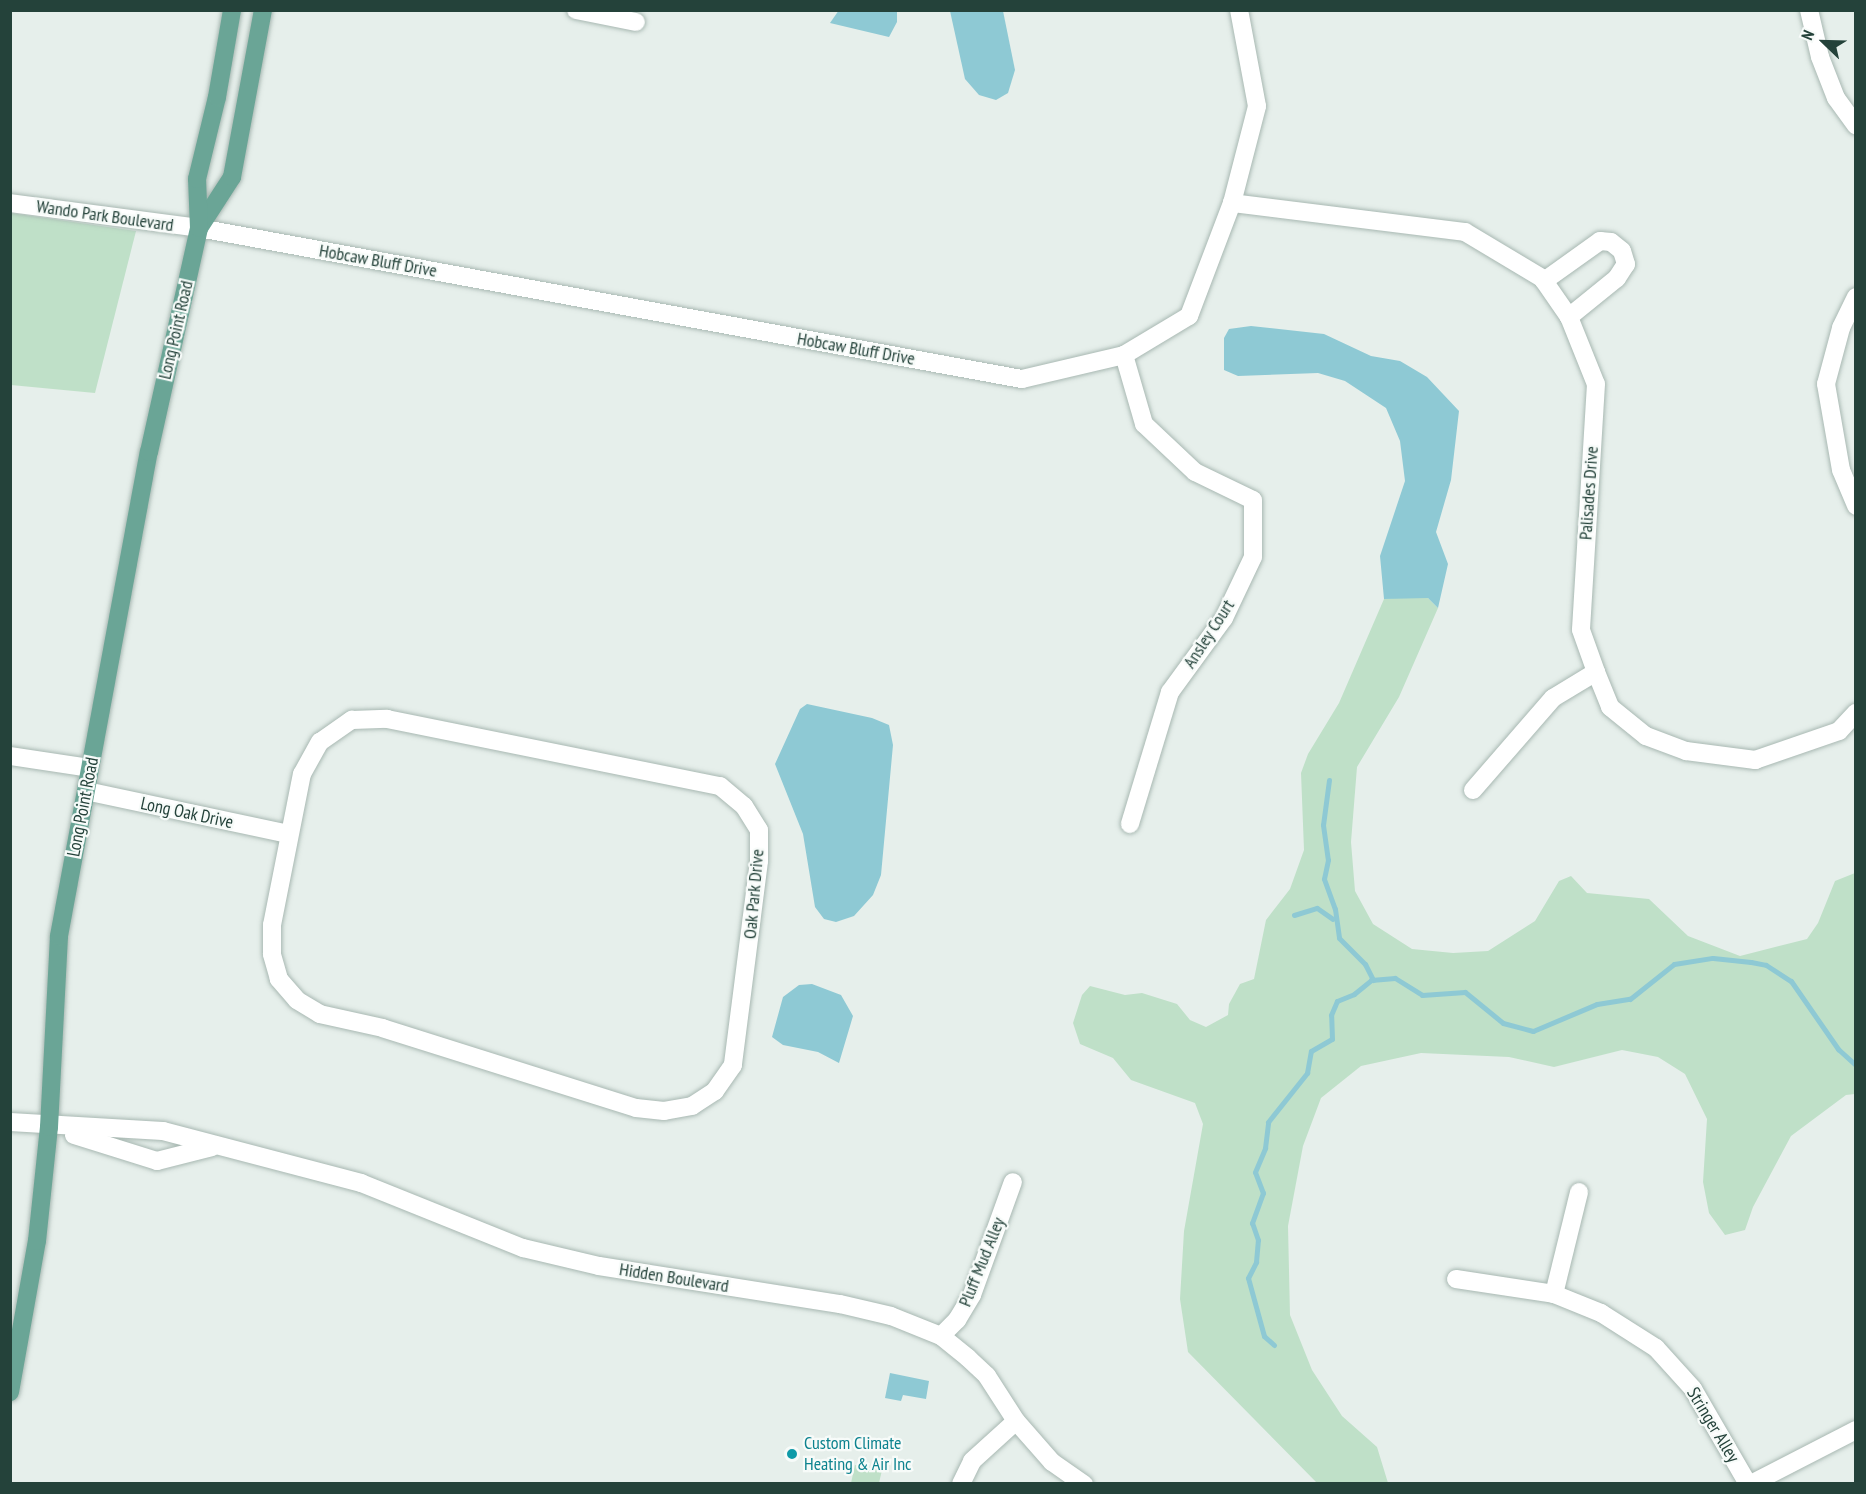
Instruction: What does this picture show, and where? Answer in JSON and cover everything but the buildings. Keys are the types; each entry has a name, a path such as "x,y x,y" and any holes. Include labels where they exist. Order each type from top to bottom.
{"main road":[{"name":"Long Point Road","path":"10,1392 31,1293 49,1127 59,936 149,452 199,228 197,179 217,97 232,10"},
{"name":"Long Point Road","path":"199,228 232,177 263,10"}],"street":[{"path":"576,10 636,22"},
{"name":"Hobcaw Bluff Drive","path":"199,228 1022,379 1124,356 1189,316 1232,203 1257,106 1239,10"},
{"path":"1809,10 1820,57 1836,98 1856,126"},
{"name":"Wando Park Boulevard","path":"10,203 199,228"},
{"name":"Palisades Drive","path":"1232,203 1465,232 1545,281 1569,317 1596,384 1581,630 1610,707 1646,736 1686,751 1755,760 1839,731 1856,713"},
{"path":"1545,281 1600,241 1611,242 1622,251 1626,264 1617,278 1569,317"},
{"path":"1856,297 1841,328 1826,384 1841,470 1856,506"},
{"name":"Ansley Court","path":"1124,356 1144,424 1195,472 1253,500 1253,557 1224,618 1170,692 1130,824"},
{"path":"1473,790 1553,698 1596,672"},
{"name":"Oak Park Drive","path":"352,720 402,722 720,786 744,806 759,830 759,861 733,1065 729,1075 716,1091 692,1106 664,1111 636,1108 383,1028 320,1014 297,1000 279,979 272,954 272,925 288,834 302,774 314,752 320,742 352,720"},
{"path":"10,756 90,768"},
{"name":"Long Oak Drive","path":"86,791 288,834"},
{"path":"10,1122 49,1127"},
{"name":"Hidden Boulevard","path":"49,1127 157,1161 212,1147"},
{"name":"Hidden Boulevard","path":"49,1127 163,1131 212,1147 361,1183 523,1248 599,1266 840,1304 891,1316 941,1336 987,1376 1016,1421 1052,1462 1084,1484"},
{"name":"Pluff Mud Alley","path":"941,1336 957,1320 972,1295 1013,1182"},
{"path":"1554,1294 1579,1192"},
{"name":"Stringer Alley","path":"1456,1279 1554,1294 1601,1313 1656,1348 1693,1389 1749,1484"},
{"path":"960,1484 972,1461 1016,1421"},
{"path":"1749,1484 1856,1430"}],"green space":[{"path":"11,213 136,231 95,393 11,385"},
{"path":"1428,598 1438,608 1399,697 1357,767 1351,842 1355,891 1373,924 1412,949 1453,953 1488,951 1535,921 1559,881 1571,876 1587,893 1649,899 1688,936 1740,956 1807,939 1818,923 1835,881 1855,873 1855,1094 1846,1095 1791,1136 1753,1207 1745,1230 1725,1235 1709,1213 1703,1182 1707,1119 1685,1074 1658,1057 1622,1050 1554,1067 1509,1057 1421,1053 1361,1066 1321,1098 1303,1146 1288,1226 1290,1315 1312,1370 1342,1416 1377,1447 1388,1483 1317,1483 1188,1352 1180,1299 1184,1231 1203,1124 1195,1103 1131,1080 1113,1058 1080,1044 1073,1023 1082,995 1090,986 1125,995 1142,993 1177,1004 1190,1020 1206,1027 1228,1015 1229,1004 1240,984 1254,979 1266,920 1290,889 1304,850 1301,773 1308,754 1339,703 1384,599"},
{"path":"855,1465 882,1470 879,1483 851,1483"}],"water":[{"path":"839,10 897,11 897,22 889,37 830,23"},
{"path":"950,11 1003,11 1015,70 1008,93 996,100 979,95 965,79"},
{"path":"1251,326 1324,334 1371,356 1400,361 1427,377 1459,411 1451,480 1436,532 1448,564 1438,608 1428,598 1384,599 1380,556 1405,481 1400,441 1386,408 1345,381 1318,373 1238,376 1224,370 1224,338 1229,329"},
{"path":"807,704 872,718 889,725 893,745 881,875 873,895 854,916 836,922 824,919 815,907 803,834 775,764 800,709"},
{"path":"812,984 841,995 853,1016 839,1063 818,1052 783,1045 772,1037 783,997 799,985"},
{"path":"890,1373 929,1381 926,1399 903,1395 901,1401 885,1398"}],"waterway":[{"path":"1329,780 1323,825 1328,860 1324,879 1335,909 1339,938 1365,964 1373,980"},
{"path":"1294,915 1317,908 1333,919"},
{"path":"1274,1345 1264,1336 1248,1278 1256,1262 1258,1240 1252,1223 1263,1193 1255,1172 1265,1148 1268,1122 1307,1073 1311,1051 1332,1039 1331,1015 1337,1001 1354,994 1371,980 1395,978 1422,995 1465,992 1503,1023 1533,1031 1597,1004 1630,999 1674,964 1713,958 1751,962 1766,965 1791,981 1838,1049 1856,1065"}],"place":[{"name":"Custom Climate Heating & Air Inc","path":"792,1454"}]}
